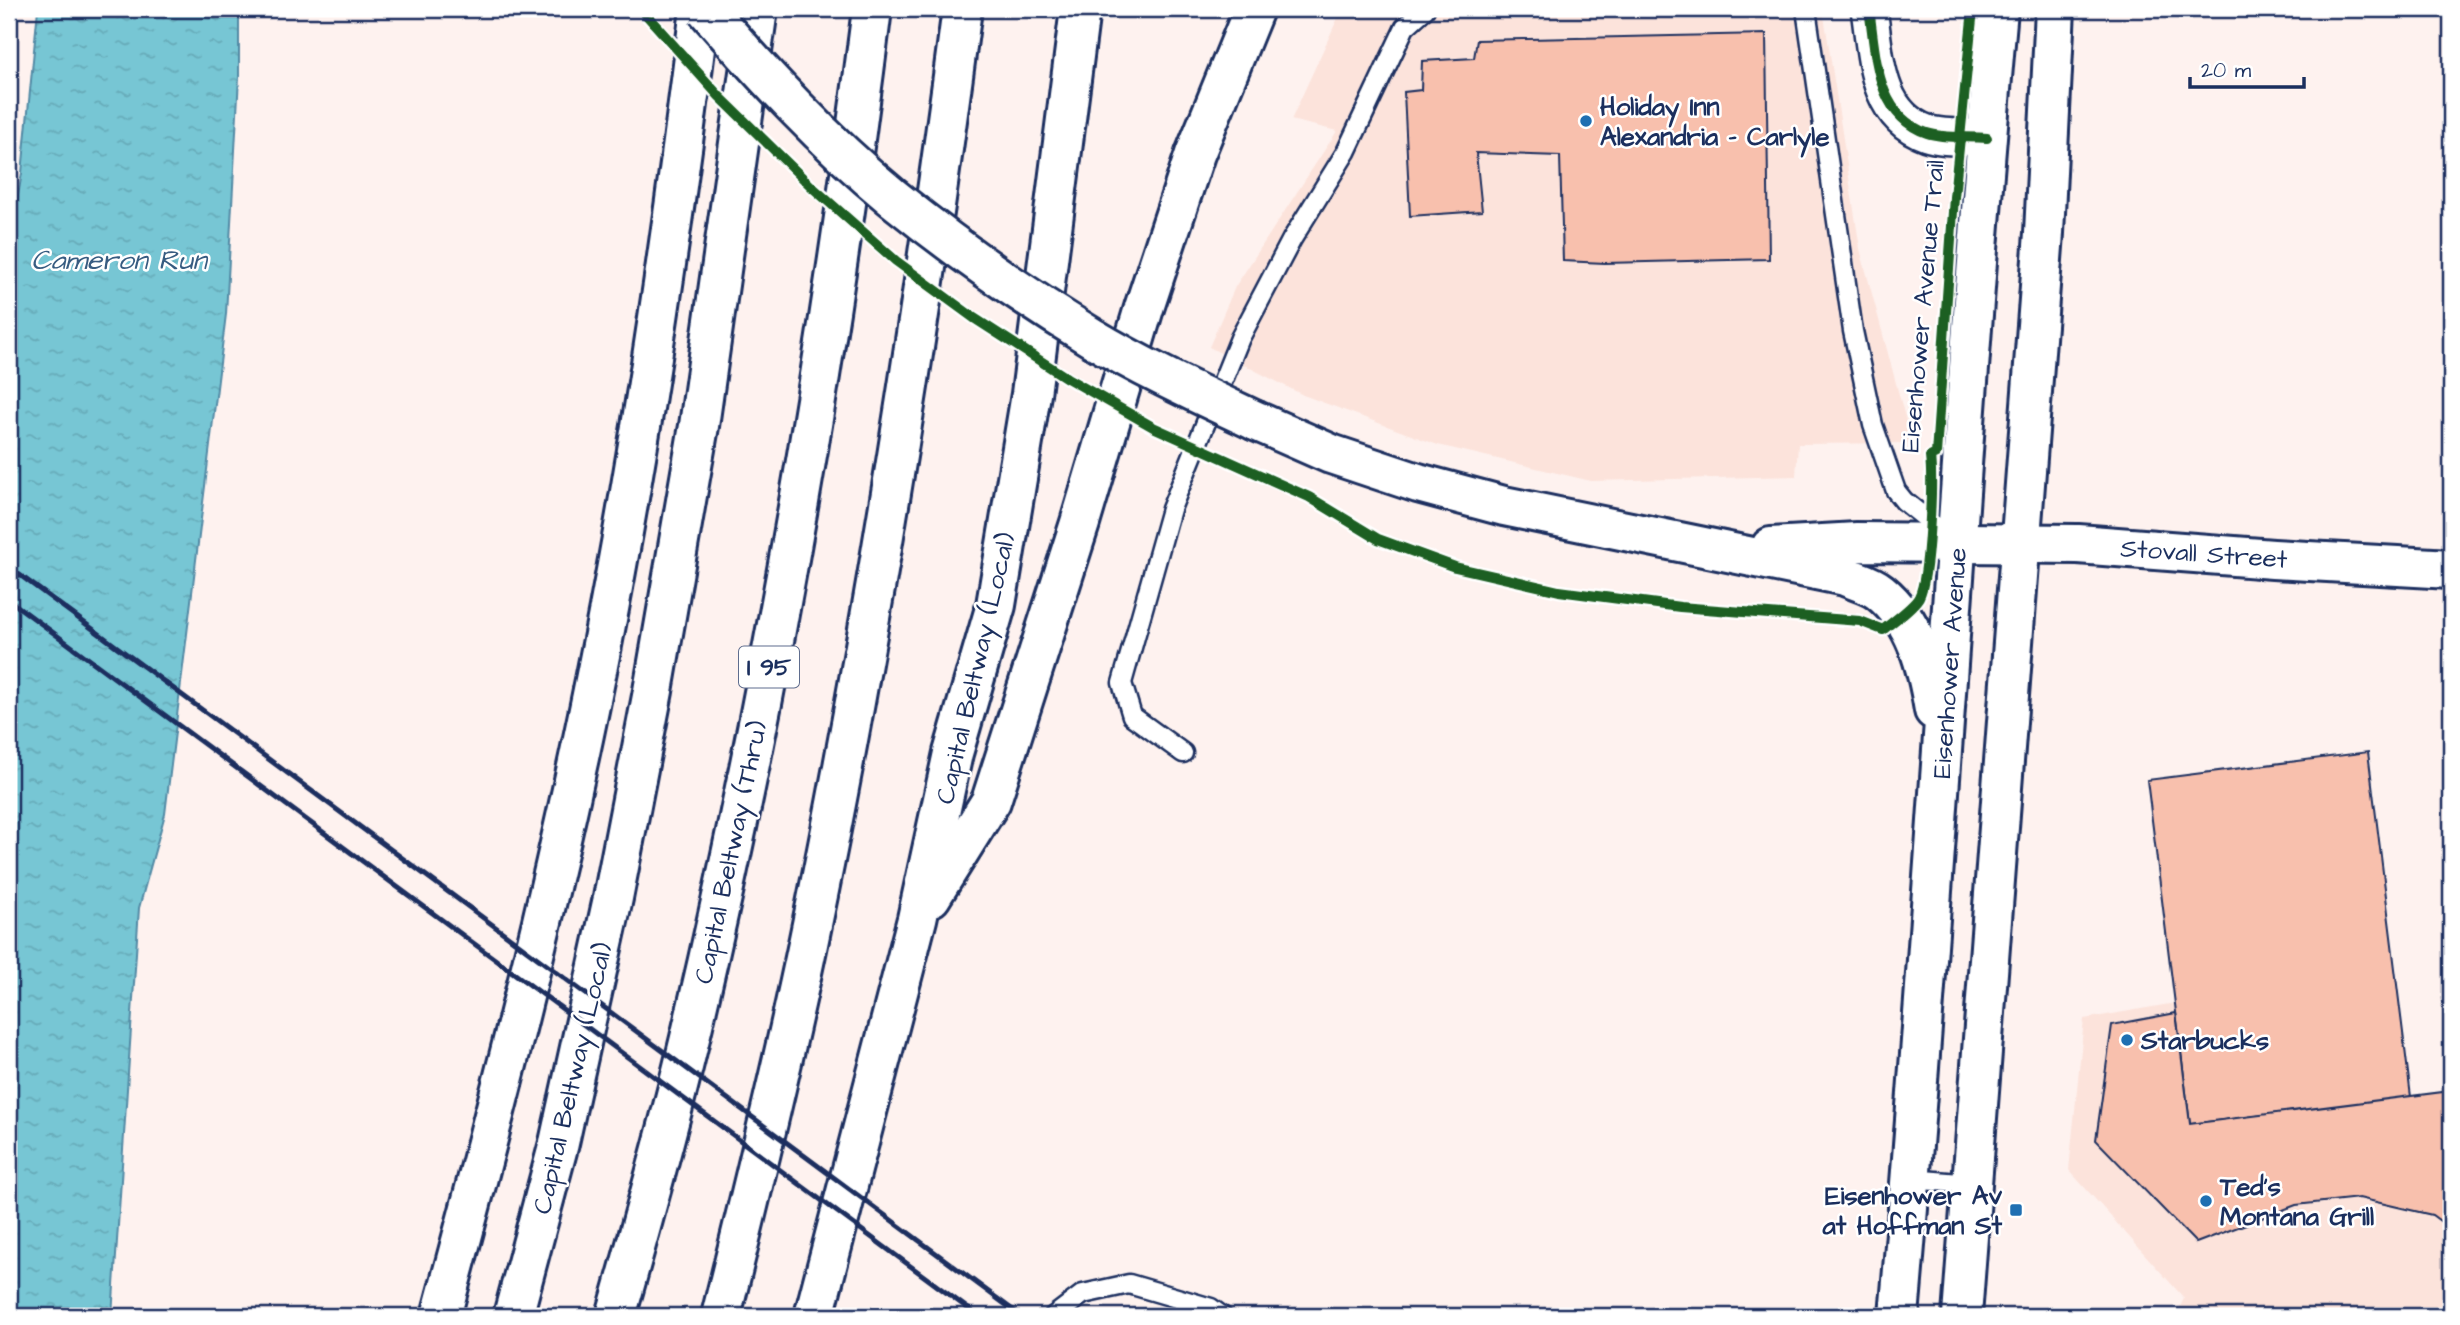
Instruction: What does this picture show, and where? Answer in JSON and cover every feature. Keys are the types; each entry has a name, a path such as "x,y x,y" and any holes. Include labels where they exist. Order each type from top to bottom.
{"main road":[{"path":"684,133 689,9"},
{"path":"441,1316 508,1065 600,657 638,438 700,9"},
{"path":"706,9 812,124 890,195 957,248 1093,338 1174,382 1331,454 1418,483 1504,506 1845,576 1878,590 1902,614 1916,641 1929,678 1940,796"},
{"name":"Capital Beltway (Local)","path":"513,1316 559,1143 613,898 653,691 699,426 758,9"},
{"name":"Capital Beltway (Thru)","path":"616,1316 690,1040 756,738 829,326 872,9"},
{"path":"721,1316 809,938 850,722 894,481 962,9"},
{"name":"Capital Beltway (Local)","path":"814,1316 917,919 953,753 996,605 1031,394 1080,9"},
{"path":"917,919 991,801 1195,154 1254,9"},
{"name":"Eisenhower Avenue","path":"1899,1316 1998,9"},
{"path":"1962,1316 2044,233 2055,9"},
{"name":"Stovall Street","path":"1713,548 1857,542 2078,544 2273,559 2450,568"}],"street":[{"path":"1868,9 1882,89 1896,112 1906,122 1929,133 1987,138"}],"lane":[{"path":"1184,753 1132,716 1122,683 1171,509 1240,338 1292,239 1346,152 1405,27 1424,9"},
{"path":"1806,9 1853,331 1873,425 1896,491 1904,501 1958,544"},
{"path":"1911,1180 1972,1184"},
{"path":"1054,1316 1083,1294 1129,1284 1211,1308 1222,1316"}],"shaded area":[{"path":"1342,9 1823,9 1860,249 1912,443 1798,444 1796,476 1591,481 1438,445 1303,395 1209,347 1235,287 1337,131 1291,120"},
{"path":"2175,1003 2411,1097 2451,1091 2451,1316 2176,1316 2184,1298 2069,1170 2084,1019"}],"water":[{"name":"Cameron Run","path":"38,9 239,9 239,77 226,314 165,814 139,908 112,1316 9,1316 9,246 22,173"}],"building":[{"name":"Holiday Inn Alexandria - Carlyle","path":"1766,34 1769,259 1605,263 1563,261 1560,156 1476,153 1482,211 1410,216 1404,92 1421,90 1422,61 1474,58 1477,40"},
{"path":"2368,752 2411,1097 2190,1124 2147,780"},
{"path":"2176,1013 2190,1124 2451,1091 2451,1229 2432,1215 2359,1198 2296,1205 2196,1243 2096,1140 2112,1025"}],"railway":[{"path":"9,567 1021,1316"},
{"path":"9,600 978,1316"}],"cycle path":[{"name":"Eisenhower Avenue Trail","path":"641,9 719,96 812,187 896,261 974,318 1067,378 1153,427 1309,497 1378,539 1455,567 1559,591 1680,607 1860,621 1883,630 1908,610 1919,597 1928,551 1930,457 1936,454 1954,197 1973,9"},
{"path":"1869,9 1881,81 1897,112 1910,124 1927,133 1949,137 1987,138"}],"place":[{"name":"Holiday Inn Alexandria - Carlyle","path":"1586,121"},
{"name":"Starbucks","path":"2127,1040"},
{"name":"Ted's Montana Grill","path":"2206,1201"},
{"name":"Eisenhower Av at Hoffman St","path":"2016,1210"}]}
